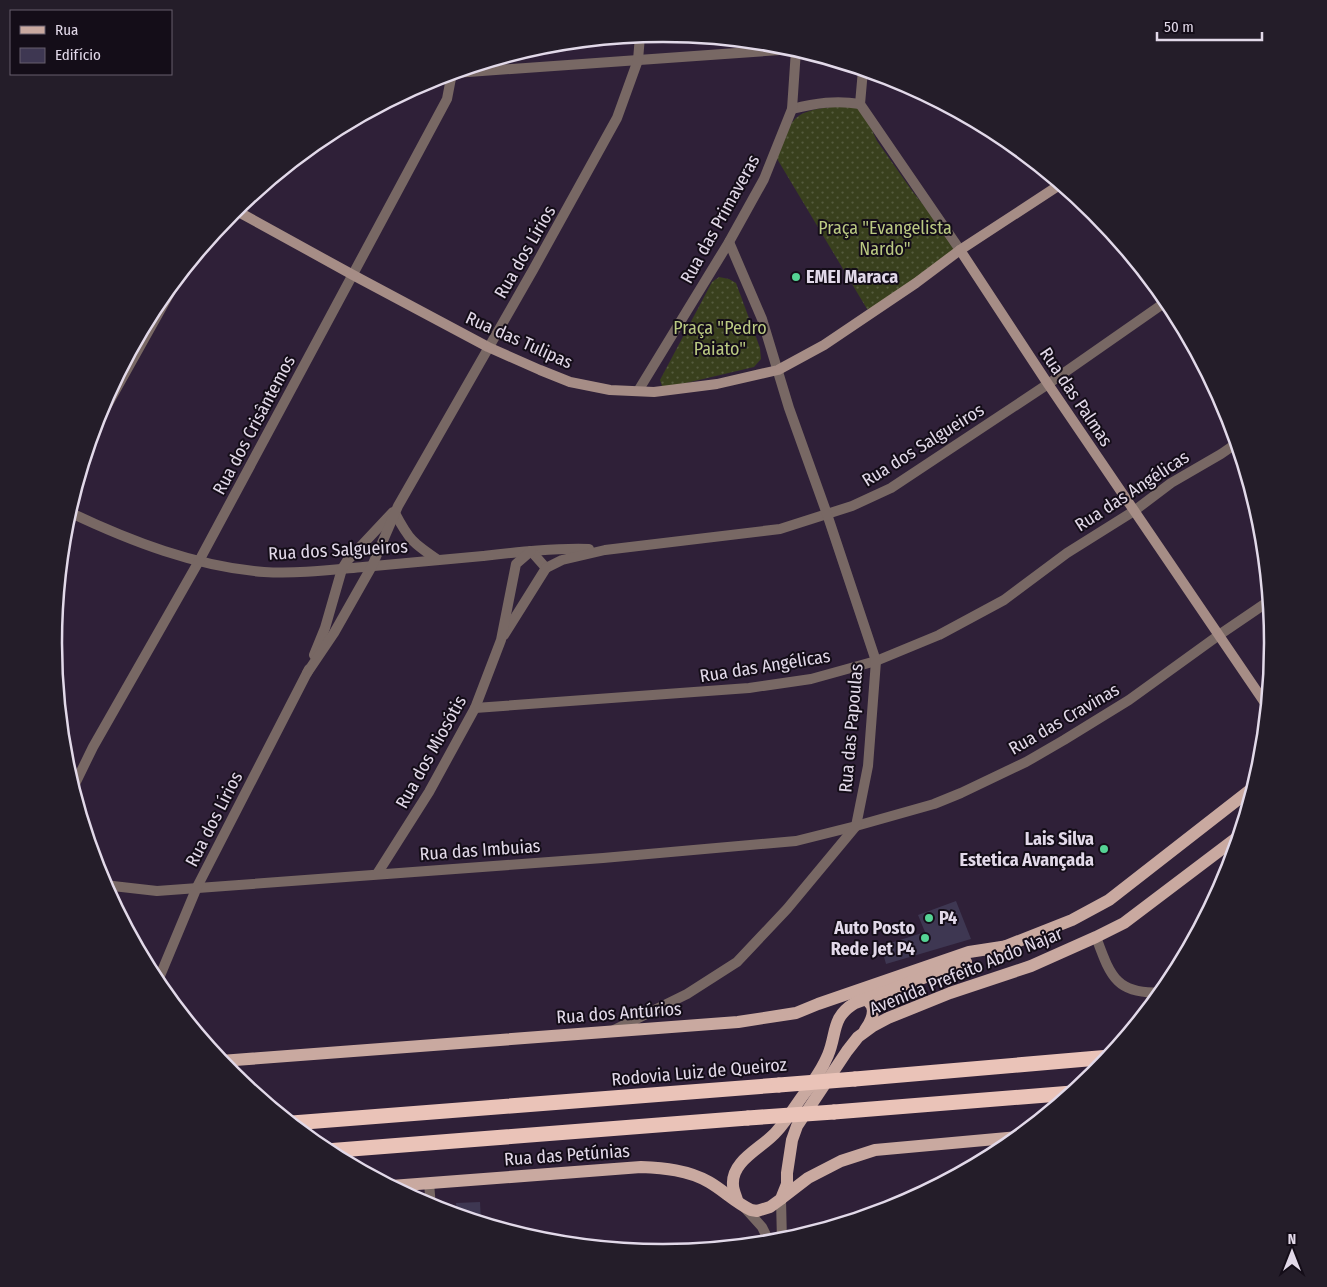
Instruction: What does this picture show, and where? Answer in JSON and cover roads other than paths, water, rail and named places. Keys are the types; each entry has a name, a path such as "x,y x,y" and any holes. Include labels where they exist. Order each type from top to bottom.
{"highway":[{"name":"Rodovia Luiz de Queiroz","path":"301,1122 855,1079 1099,1057"},
{"path":"341,1150 1061,1094"}],"main road":[{"name":"Rua das Tulipas","path":"243,215 488,347 570,382 610,390 654,392 716,384 778,370 824,345 916,283 960,250 1055,188"},
{"name":"Rua das Palmas","path":"960,250 1048,384 1261,698"},
{"name":"Avenida Prefeito Abdo Najar","path":"740,1203 733,1185 734,1176 740,1164 749,1154 766,1143 778,1130 822,1069 832,1044 836,1023 843,1011 855,1003 1072,920 1109,900 1245,794"},
{"name":"Avenida Prefeito Abdo Najar","path":"781,1199 787,1184 792,1140 797,1126 813,1100 858,1037 888,1018 950,993 1031,966 1096,937 1124,922 1231,842"},
{"name":"Rua dos Antúrios","path":"231,1060 738,1022 796,1013 969,952 1008,946"},
{"path":"840,997 851,996 866,999 870,1002 873,1015 871,1022 858,1037"},
{"path":"740,1203 758,1211 770,1207 808,1178 841,1161 875,1150 1003,1138"},
{"name":"Rua das Petúnias","path":"403,1185 640,1167 666,1168 708,1181 740,1203"}],"street":[{"name":"Rua dos Lírios","path":"307,673 334,632 372,566 397,510 576,195 617,118 638,60 639,43"},
{"path":"480,71 763,51"},
{"name":"Rua das Primaveras","path":"638,391 729,242 764,178 792,109 795,57"},
{"path":"792,109 843,101 860,104 863,76"},
{"name":"Rua dos Crisântemos","path":"78,778 93,748 199,561 353,275 447,99 451,81"},
{"name":"Rua das Palmas","path":"860,104 960,250"},
{"name":"Rua das Papoulas","path":"611,1031 688,994 737,962 787,909 856,826 868,766 876,661 789,408 762,318 729,242"},
{"name":"Rua dos Salgueiros","path":"546,568 562,560 605,550 780,529 852,506 891,488 1048,384 1160,306"},
{"name":"Rua das Angélicas","path":"475,708 749,688 811,679 876,661 939,635 1004,600 1066,553 1134,511 1170,483 1231,446"},
{"name":"Rua dos Lírios","path":"161,973 197,887 307,673 325,628 342,569 347,560 397,510"},
{"name":"Rua dos Salgueiros","path":"397,510 406,534 415,545 438,560"},
{"name":"Rua dos Salgueiros","path":"76,515 147,545 199,561 265,572 310,572 531,551 605,550"},
{"path":"531,551 546,568"},
{"name":"Rua dos Miosótis","path":"377,874 424,800 475,708 501,640 516,564 531,551"},
{"name":"Rua dos Miosótis","path":"501,640 546,568"},
{"name":"Rua das Cravinas","path":"856,826 934,804 1026,762 1129,700 1263,605"},
{"name":"Rua das Imbuias","path":"114,886 157,890 603,858 796,841 856,826"},
{"path":"1096,937 1112,977 1128,989 1152,992"},
{"path":"429,1183 430,1197"},
{"path":"781,1199 782,1233"},
{"path":"740,1203 762,1226 766,1235"}],"place":[{"name":"EMEI Maraca","path":"796,277"},
{"name":"Lais Silva Estetica Avançada","path":"1104,849"},
{"name":"P4","path":"929,918"},
{"name":"Auto Posto Rede Jet P4","path":"925,938"}],"park label":[{"name":"Praça \"Evangelista Nardo\"","path":"885,238"},
{"name":"Praça \"Pedro Paiato\"","path":"720,338"}]}
